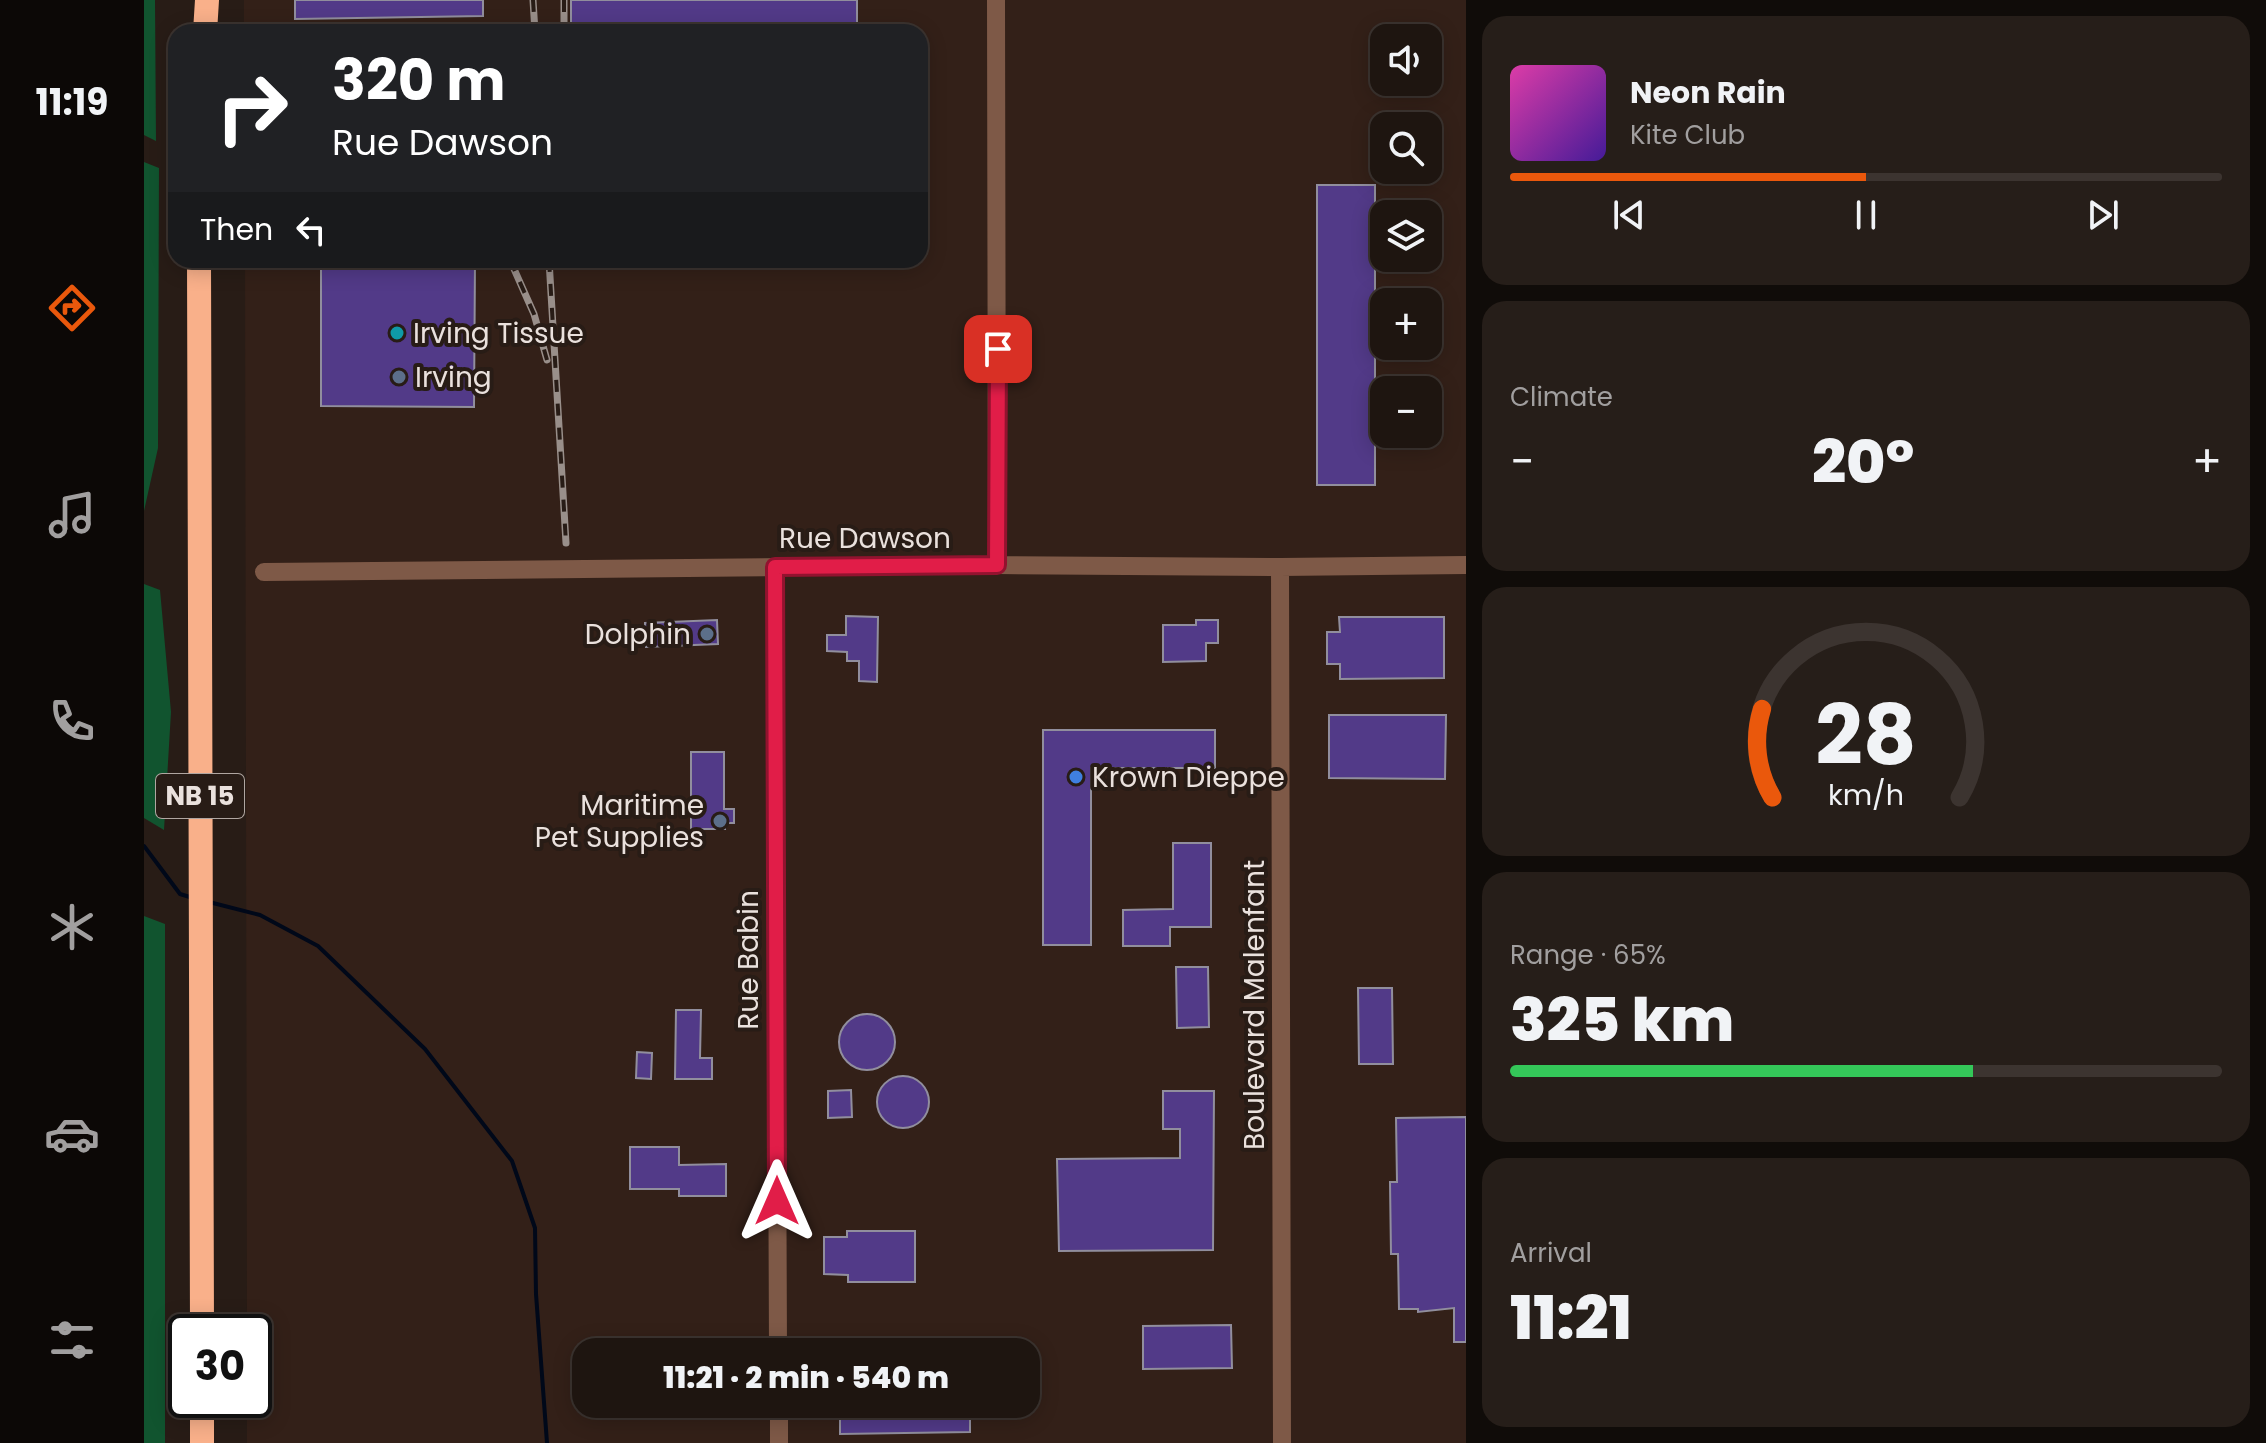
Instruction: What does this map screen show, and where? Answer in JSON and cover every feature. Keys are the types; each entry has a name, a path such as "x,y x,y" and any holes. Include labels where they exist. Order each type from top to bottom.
{"highway":[{"path":"198,0 198,24"},
{"path":"206,24 207,0"},
{"name":"NB 15","path":"199,268 202,1314"},
{"path":"202,1418 202,1443"}],"street":[{"path":"996,0 997,565"},
{"name":"Rue Dawson","path":"264,572 997,565 1466,565"},
{"name":"Rue Babin","path":"775,567 778,1338"},
{"name":"Boulevard Malenfant","path":"1280,567 1282,1443"},
{"path":"779,1418 779,1443"}],"shaded area":[{"path":"244,0 1466,0 1466,1443 247,1443 247,1418 272,1418 272,1314 247,1314 245,268 928,268 928,24 244,24"}],"green space":[{"path":"144,0 155,0 156,141 144,135"},
{"path":"144,162 159,168 158,448 144,511"},
{"path":"144,584 160,590 171,712 164,830 144,818"},
{"path":"144,916 165,924 165,1443 144,1443"}],"building":[{"path":"295,0 483,0 483,16 295,19"},
{"path":"571,0 857,0 857,24 571,24"},
{"path":"1317,185 1375,185 1375,200 1370,200 1370,272 1375,272 1375,288 1370,288 1370,360 1375,360 1375,376 1370,376 1370,448 1375,448 1375,485 1317,485"},
{"name":"Irving Tissue","path":"321,268 475,268 474,407 321,406"},
{"path":"846,616 878,617 877,682 859,681 859,661 847,661 847,652 827,651 827,635 846,635"},
{"path":"1339,617 1444,617 1444,678 1340,679 1340,664 1327,664 1327,632 1340,632"},
{"path":"717,620 718,644 646,647 645,623"},
{"path":"1196,620 1218,620 1218,643 1206,643 1206,661 1163,662 1163,625 1196,625"},
{"path":"1329,715 1446,715 1445,779 1329,778"},
{"path":"1043,730 1215,730 1215,768 1091,768 1091,945 1043,945"},
{"path":"691,752 724,752 724,809 734,809 734,823 725,823 725,829 691,829"},
{"path":"1173,843 1211,843 1211,927 1170,927 1170,946 1123,946 1123,910 1173,909"},
{"path":"1176,967 1208,967 1209,1027 1177,1028"},
{"path":"1358,988 1392,988 1393,1064 1359,1064"},
{"path":"676,1010 701,1010 700,1058 712,1058 712,1079 675,1079"},
{"path":"867,1014 887,1022 895,1042 887,1062 867,1070 847,1062 839,1042 847,1022"},
{"path":"637,1052 652,1053 651,1079 636,1078"},
{"path":"903,1076 921,1084 929,1102 921,1120 903,1128 885,1120 877,1102 885,1084"},
{"path":"851,1090 852,1117 828,1118 828,1091"},
{"path":"1163,1091 1214,1091 1213,1250 1059,1251 1057,1159 1180,1158 1180,1129 1163,1129"},
{"path":"1466,1117 1466,1342 1454,1342 1454,1308 1418,1312 1418,1309 1399,1309 1398,1254 1391,1254 1390,1182 1397,1182 1396,1118"},
{"path":"630,1147 679,1147 679,1165 726,1164 726,1196 679,1196 679,1189 630,1189"},
{"path":"847,1231 915,1231 915,1282 848,1282 848,1275 824,1274 824,1237 847,1237"},
{"path":"1231,1325 1232,1368 1143,1369 1143,1326"},
{"path":"840,1418 970,1418 970,1432 840,1434"}],"waterway":[{"path":"144,846 180,894 193,898"},
{"path":"209,902 260,915 318,946 425,1049 512,1161 535,1228 536,1294 547,1443"}],"railway":[{"path":"533,0 534,24"},
{"path":"564,0 564,24"},
{"path":"514,268 534,314 547,360"},
{"path":"549,268 566,543"}],"place":[{"name":"Irving Tissue","path":"397,333"},
{"name":"Irving","path":"399,377"},
{"name":"Dolphin","path":"707,634"},
{"name":"Krown Dieppe","path":"1076,777"},
{"name":"Maritime Pet Supplies","path":"720,821"}],"route":[{"path":"777,1201 775,567 997,565 998,349"}]}
